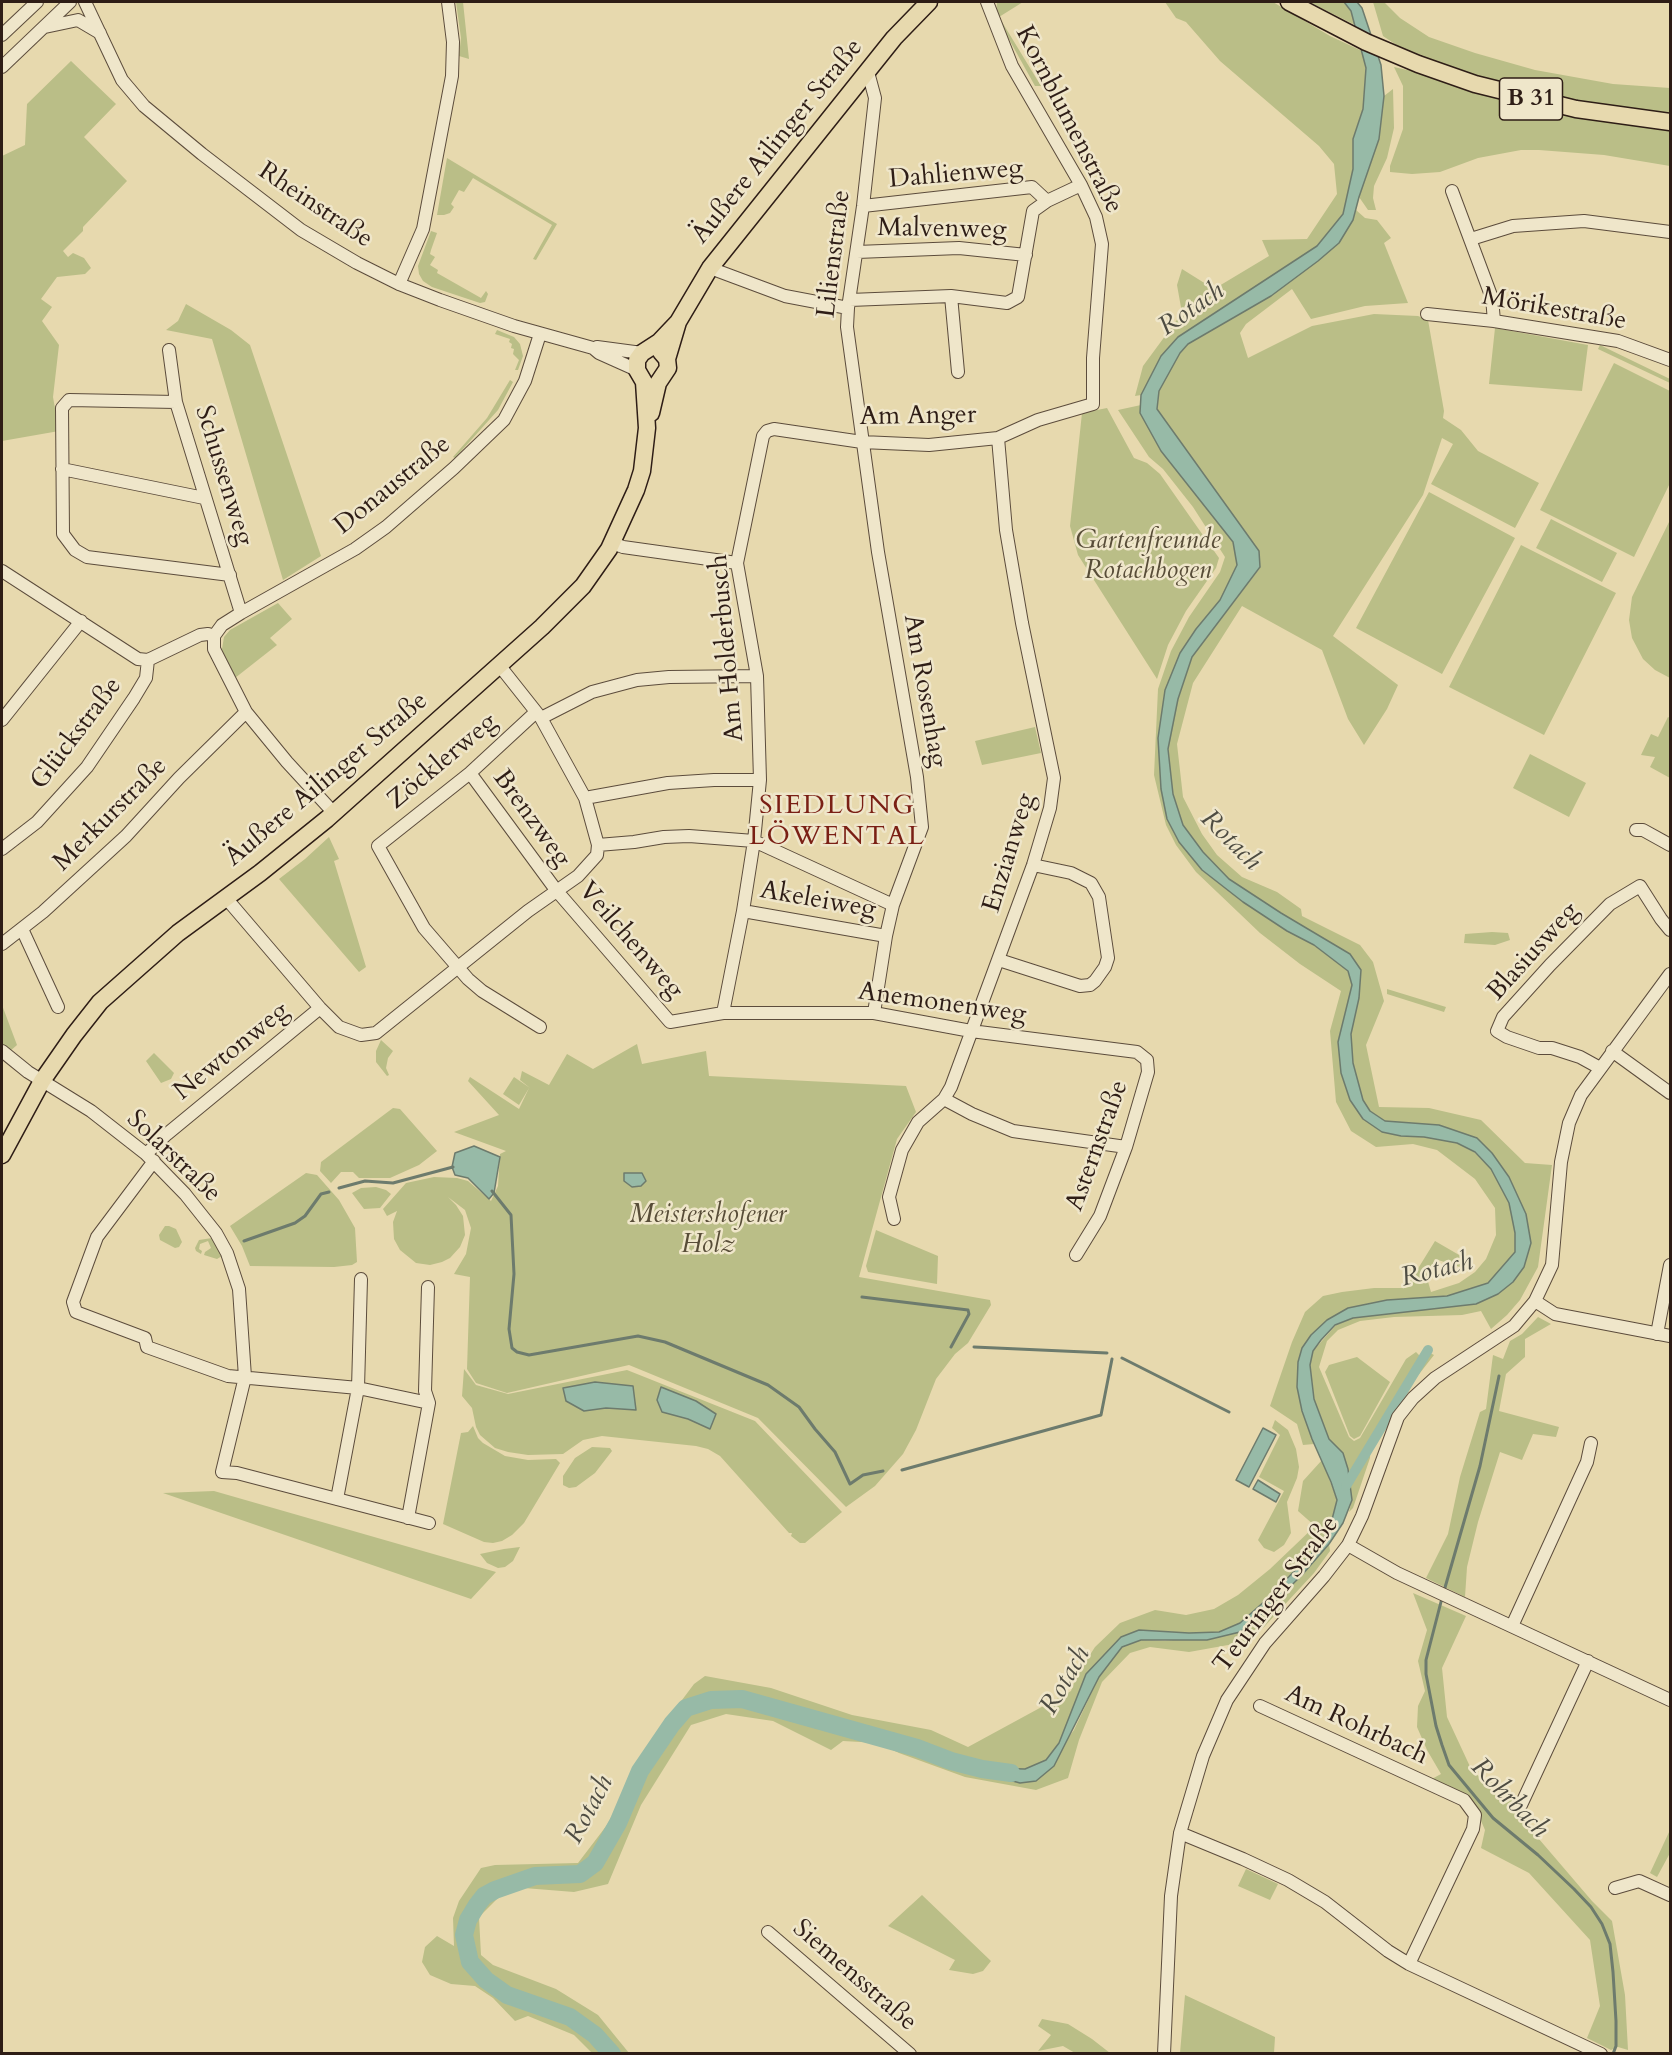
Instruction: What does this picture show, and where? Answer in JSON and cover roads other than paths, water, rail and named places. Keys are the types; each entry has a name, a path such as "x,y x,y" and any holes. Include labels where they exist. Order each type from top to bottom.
{"main road":[{"name":"Äußere Ailinger Straße","path":"667,359 678,322 710,268 894,39 929,2"},
{"name":"B 31","path":"1289,2 1335,27 1396,55 1475,84 1542,102 1611,115 1671,122"},
{"name":"Äußere Ailinger Straße","path":"646,351 678,322"},
{"path":"646,351 660,351 667,359 668,368 660,378 647,428 644,382 639,373 637,360 646,351"},
{"path":"639,373 651,381 660,378"},
{"name":"Äußere Ailinger Straße","path":"2,1152 42,1081 100,1002 170,940 260,873 333,812 542,627 583,586 612,543 636,490 642,471 647,428"}],"street":[{"path":"2,35 37,2"},
{"path":"2,68 70,2"},
{"name":"Rheinstraße","path":"85,2 122,80 144,106 301,230 357,263 399,284 540,333 593,348 639,373"},
{"path":"399,284 423,229 452,76 453,42 448,2"},
{"name":"Kornblumenstraße","path":"987,2 1012,66 1081,185 1096,217 1102,244 1093,358 1093,404"},
{"path":"43,27 78,20 100,34"},
{"name":"Lilienstraße","path":"862,442 848,327 875,98 868,72"},
{"name":"Dahlienweg","path":"864,206 1032,187 1047,201 1081,185"},
{"path":"1452,191 1472,239 1492,298 1494,321"},
{"path":"710,268 785,296 849,304 951,296 1007,303 1018,297 1033,211 1047,201"},
{"path":"1472,239 1513,226 1584,222 1671,232"},
{"name":"Malvenweg","path":"857,252 959,248 1026,255"},
{"path":"951,296 958,372"},
{"name":"Mörikestraße","path":"1427,314 1494,321 1618,341 1671,360"},
{"name":"Donaustraße","path":"214,636 222,625 241,613 355,549 386,527 454,468 504,420 525,381 540,333"},
{"name":"Rheinstraße","path":"593,348 600,346 646,351"},
{"name":"Schussenweg","path":"169,350 176,402 241,613"},
{"path":"176,402 69,400 62,408 63,534 75,550 87,557 230,574"},
{"name":"Am Anger","path":"774,429 862,442 929,445 998,438 1038,420 1093,404"},
{"name":"Am Holderbusch","path":"723,1013 743,911 754,841 760,780 757,676 737,563 764,436 767,431 774,429"},
{"name":"Enzianweg","path":"894,1219 889,1197 902,1150 918,1122 944,1099 951,1087 1033,865 1050,808 1054,778 1022,623 1006,530 998,438"},
{"name":"Am Rosenhag","path":"862,442 878,552 917,777 921,827 893,905 874,1014"},
{"path":"62,469 204,498"},
{"path":"612,543 623,547 737,563"},
{"path":"2,571 138,659 148,660"},
{"path":"2,720 81,621"},
{"name":"Glückstraße","path":"2,849 37,822 87,767 146,678 148,660 200,635 214,636"},
{"path":"214,636 214,649 246,712 287,762 333,812"},
{"path":"226,898 320,1008 339,1027 361,1035 376,1033 556,890 566,886 578,876 597,855 598,845 585,798 538,715 499,665"},
{"name":"Zöcklerweg","path":"458,968 424,928 378,846 538,715 592,693 637,680 680,676 757,676"},
{"name":"Merkurstraße","path":"2,944 22,929 126,836 179,778 246,712"},
{"name":"Brenzweg","path":"470,773 556,890"},
{"path":"585,798 668,783 760,780"},
{"path":"1636,830 1642,830 1671,845"},
{"path":"598,845 689,836 754,841 893,905"},
{"path":"999,960 1080,986 1090,985 1105,967 1107,958 1099,897 1091,883 1071,873 1033,865"},
{"name":"Blasiusweg","path":"1600,1068 1580,1057 1552,1048 1539,1048 1507,1037 1497,1031 1503,1017 1610,904 1640,886 1661,919 1671,930"},
{"name":"Veilchenweg","path":"556,890 670,1022"},
{"name":"Akeleiweg","path":"743,911 886,936"},
{"path":"22,929 58,1007"},
{"path":"458,968 482,991 540,1027"},
{"name":"Teuringer Straße","path":"1164,2054 1171,1896 1180,1833 1203,1756 1227,1700 1265,1643 1348,1545 1362,1516 1398,1418 1413,1398 1435,1378 1514,1326 1535,1301 1552,1265 1561,1162 1569,1123 1581,1095 1671,974"},
{"name":"Newtonweg","path":"245,1377 228,1376 147,1347 146,1338 76,1312 73,1302 97,1237 150,1158 199,1107 320,1008"},
{"name":"Anemonenweg","path":"670,1022 723,1013 874,1014 971,1031 1137,1052"},
{"name":"Solarstraße","path":"2,1051 42,1081 91,1111 150,1158 185,1194 210,1225 227,1253 239,1289 245,1377 222,1472 237,1473 429,1523"},
{"path":"1612,1051 1671,1093"},
{"name":"Asternstraße","path":"1076,1255 1100,1216 1126,1148 1148,1072 1147,1060 1137,1052"},
{"path":"944,1099 1012,1131 1126,1148"},
{"path":"1657,1334 1671,1264"},
{"path":"337,1499 358,1388 361,1279"},
{"path":"408,1518 429,1402 425,1391 428,1287"},
{"path":"1535,1301 1555,1314 1671,1336"},
{"path":"245,1377 358,1388 429,1402"},
{"path":"399,1410 402,1397"},
{"path":"1512,1626 1587,1462 1591,1443"},
{"path":"1348,1545 1397,1573 1671,1700"},
{"path":"1521,1805 1588,1661"},
{"name":"Am Rohrbach","path":"1260,1706 1464,1800 1476,1815 1473,1829 1409,1964"},
{"path":"1180,1833 1288,1880 1325,1902 1388,1951 1409,1964 1599,2053"},
{"path":"1615,1888 1639,1881 1671,1895"},
{"name":"Siemensstraße","path":"768,1932 910,2054"}],"waterway":[{"path":"339,1188 365,1181 393,1183 453,1167"},
{"path":"492,1191 511,1215 514,1274 509,1329 512,1348 517,1352 529,1355 638,1336 665,1342 768,1385 799,1407 835,1452 850,1484 863,1475 883,1471"},
{"path":"244,1241 295,1223 305,1216 321,1194 329,1192"},
{"path":"862,1297 968,1310 969,1314 951,1347"},
{"path":"974,1347 1107,1353"},
{"path":"1346,1486 1428,1350"},
{"path":"1122,1358 1229,1412"},
{"path":"902,1470 1101,1415 1112,1359"},
{"name":"Rohrbach","path":"1444,1591 1480,1466 1499,1376"},
{"name":"Rohrbach","path":"1442,1598 1426,1660 1426,1674 1436,1726 1449,1765 1493,1818 1538,1855 1574,1889 1591,1907 1602,1924 1610,1944 1613,1972 1616,2021 1616,2046 1613,2054"},
{"name":"Rotach","path":"612,2054 595,2035 570,2017 507,1995 486,1980 470,1962 464,1935 468,1920 484,1896 535,1876 580,1874 595,1863 618,1823 640,1771 672,1724 686,1708 711,1700 742,1699 917,1748 951,1761 1011,1773"}],"district":[{"name":"SIEDLUNG LÖWENTAL","path":"837,822"}],"park label":[{"name":"Gartenfreunde Rotachbogen","path":"1148,557"},
{"name":"Meistershofener Holz","path":"708,1231"}]}
